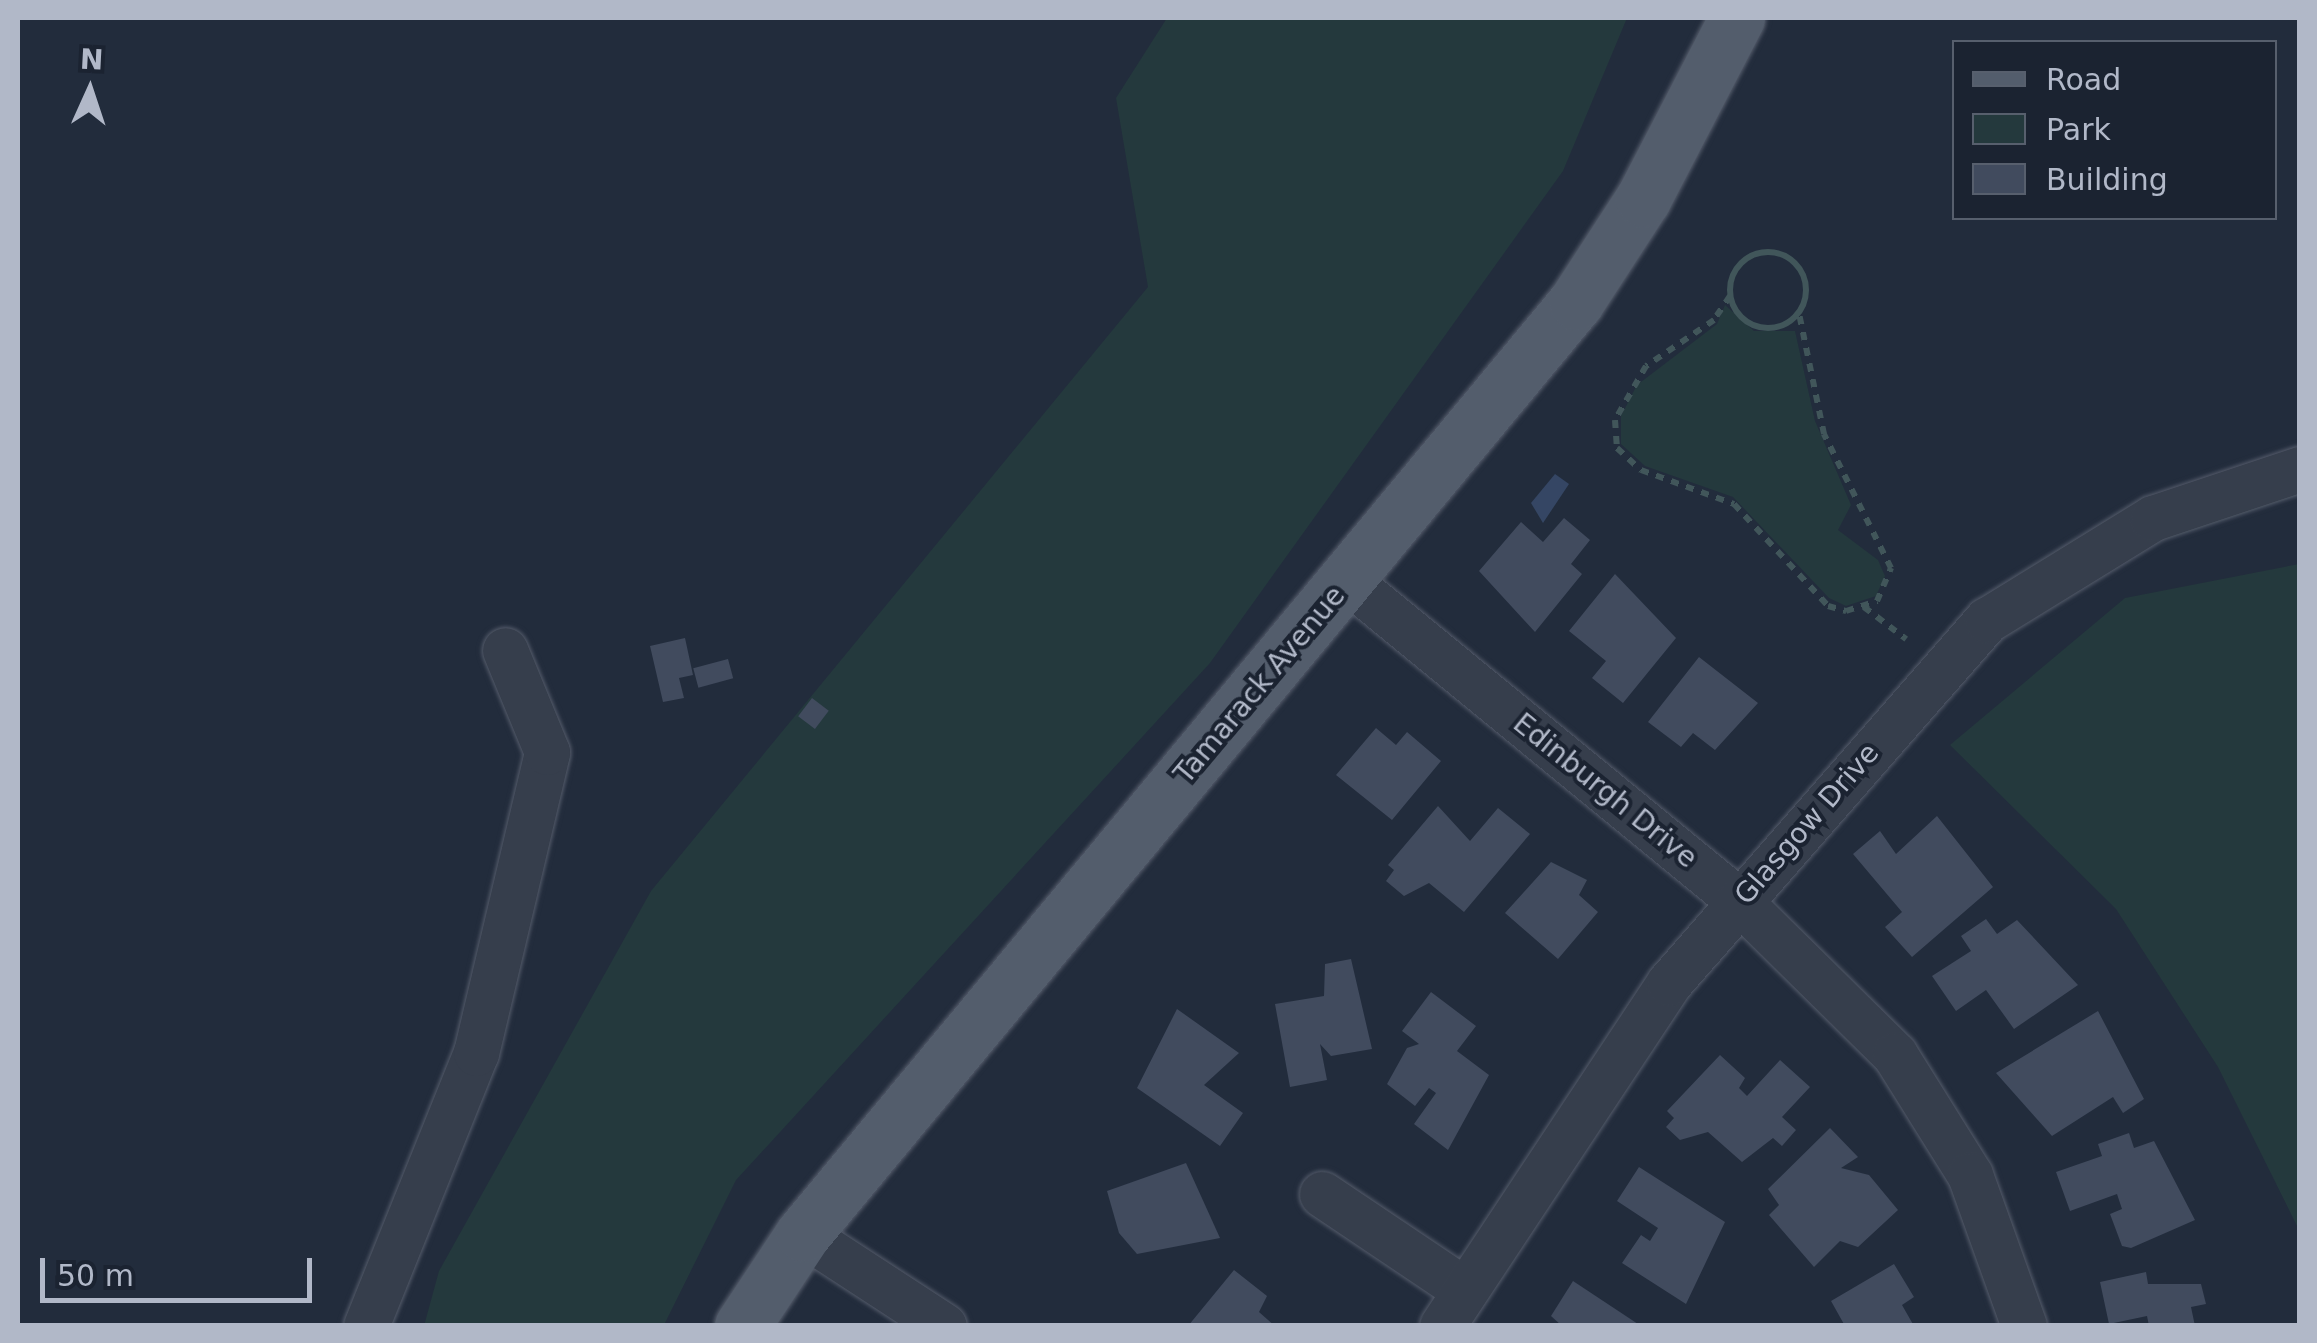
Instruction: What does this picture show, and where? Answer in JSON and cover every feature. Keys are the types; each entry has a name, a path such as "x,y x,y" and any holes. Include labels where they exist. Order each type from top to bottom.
{"main road":[{"name":"Tamarack Avenue","path":"742,1326 802,1234 1576,302 1644,199 1737,18"}],"street":[{"name":"Glasgow Drive","path":"1454,1308 1669,984 1988,620 2152,518 2300,469"},
{"name":"Edinburgh Drive","path":"1347,580 1739,902 1895,1055 1970,1175 2024,1326"},
{"path":"366,1326 476,1052 546,752 506,650"},
{"path":"1322,1194 1454,1308"},
{"path":"802,1234 944,1326"}],"path":[{"path":"1778,252 1805,277 1799,314 1824,434 1890,568 1887,589 1863,606 1828,606 1734,504 1640,470 1617,448 1615,420 1646,366 1714,320 1730,296 1742,261 1778,252"},
{"path":"1730,296 1742,318 1765,329 1799,314"},
{"path":"1863,606 1906,639"}],"green space":[{"path":"1167,18 1627,18 1563,171 1210,663 736,1180 664,1325 424,1326 439,1271 651,891 1148,287 1116,98"},
{"path":"1725,305 1754,331 1795,331 1815,421 1851,505 1838,530 1878,560 1885,576 1876,596 1846,606 1829,598 1733,497 1645,466 1621,444 1621,416 1637,385 1717,324"},
{"path":"2300,564 2299,1230 2218,1067 2116,909 1950,745 2125,598"}],"water":[{"path":"1555,474 1569,484 1543,523 1531,503"}],"building":[{"path":"1564,518 1590,540 1571,564 1582,574 1535,632 1479,571 1521,522 1543,542"},
{"path":"1615,574 1676,638 1623,703 1592,678 1606,661 1569,631"},
{"path":"685,638 693,675 679,678 684,698 663,702 650,646"},
{"path":"1699,657 1758,703 1715,750 1693,733 1681,747 1648,722"},
{"path":"728,659 733,678 698,688 693,668"},
{"path":"812,698 829,711 815,729 798,716"},
{"path":"1376,728 1396,745 1407,732 1441,761 1392,820 1336,775"},
{"path":"1438,806 1470,841 1498,808 1530,834 1464,912 1429,883 1404,896 1386,881 1394,870 1388,865"},
{"path":"1937,816 1993,887 1912,957 1885,927 1902,912 1853,854 1880,831 1896,854"},
{"path":"1551,862 1587,880 1579,895 1598,912 1558,959 1505,913"},
{"path":"1986,919 1997,934 2017,920 2078,985 2014,1029 1986,990 1956,1011 1932,976 1971,951 1961,936"},
{"path":"1351,959 1372,1049 1331,1056 1320,1044 1327,1080 1290,1087 1275,1004 1324,996 1325,964"},
{"path":"1431,992 1476,1026 1457,1051 1489,1075 1448,1150 1414,1124 1436,1093 1429,1088 1415,1106 1387,1084 1407,1048 1419,1044 1402,1031"},
{"path":"1177,1009 1239,1053 1204,1085 1243,1113 1220,1146 1137,1088"},
{"path":"2098,1011 2144,1099 2123,1113 2113,1097 2052,1136 1996,1073"},
{"path":"1720,1055 1745,1078 1739,1088 1747,1096 1780,1060 1810,1087 1782,1117 1796,1130 1782,1146 1773,1138 1742,1162 1708,1132 1680,1140 1666,1127 1674,1118 1667,1111"},
{"path":"1830,1128 1858,1157 1841,1168 1869,1175 1898,1210 1858,1247 1840,1241 1814,1267 1769,1215 1779,1205 1768,1189"},
{"path":"2129,1133 2134,1148 2154,1141 2195,1220 2131,1248 2122,1246 2110,1214 2122,1209 2117,1194 2070,1211 2056,1172 2102,1156 2098,1144"},
{"path":"1186,1163 1220,1238 1137,1254 1119,1233 1107,1191"},
{"path":"1639,1167 1725,1222 1686,1304 1622,1263 1641,1235 1650,1241 1658,1228 1617,1201"},
{"path":"1894,1264 1914,1297 1902,1305 1914,1326 1845,1326 1831,1301"},
{"path":"1234,1270 1267,1296 1259,1312 1275,1326 1188,1326"},
{"path":"2146,1272 2148,1284 2201,1284 2206,1304 2191,1307 2195,1326 2149,1326 2147,1316 2109,1324 2100,1282"},
{"path":"1573,1281 1641,1326 1562,1326 1551,1316"}]}
